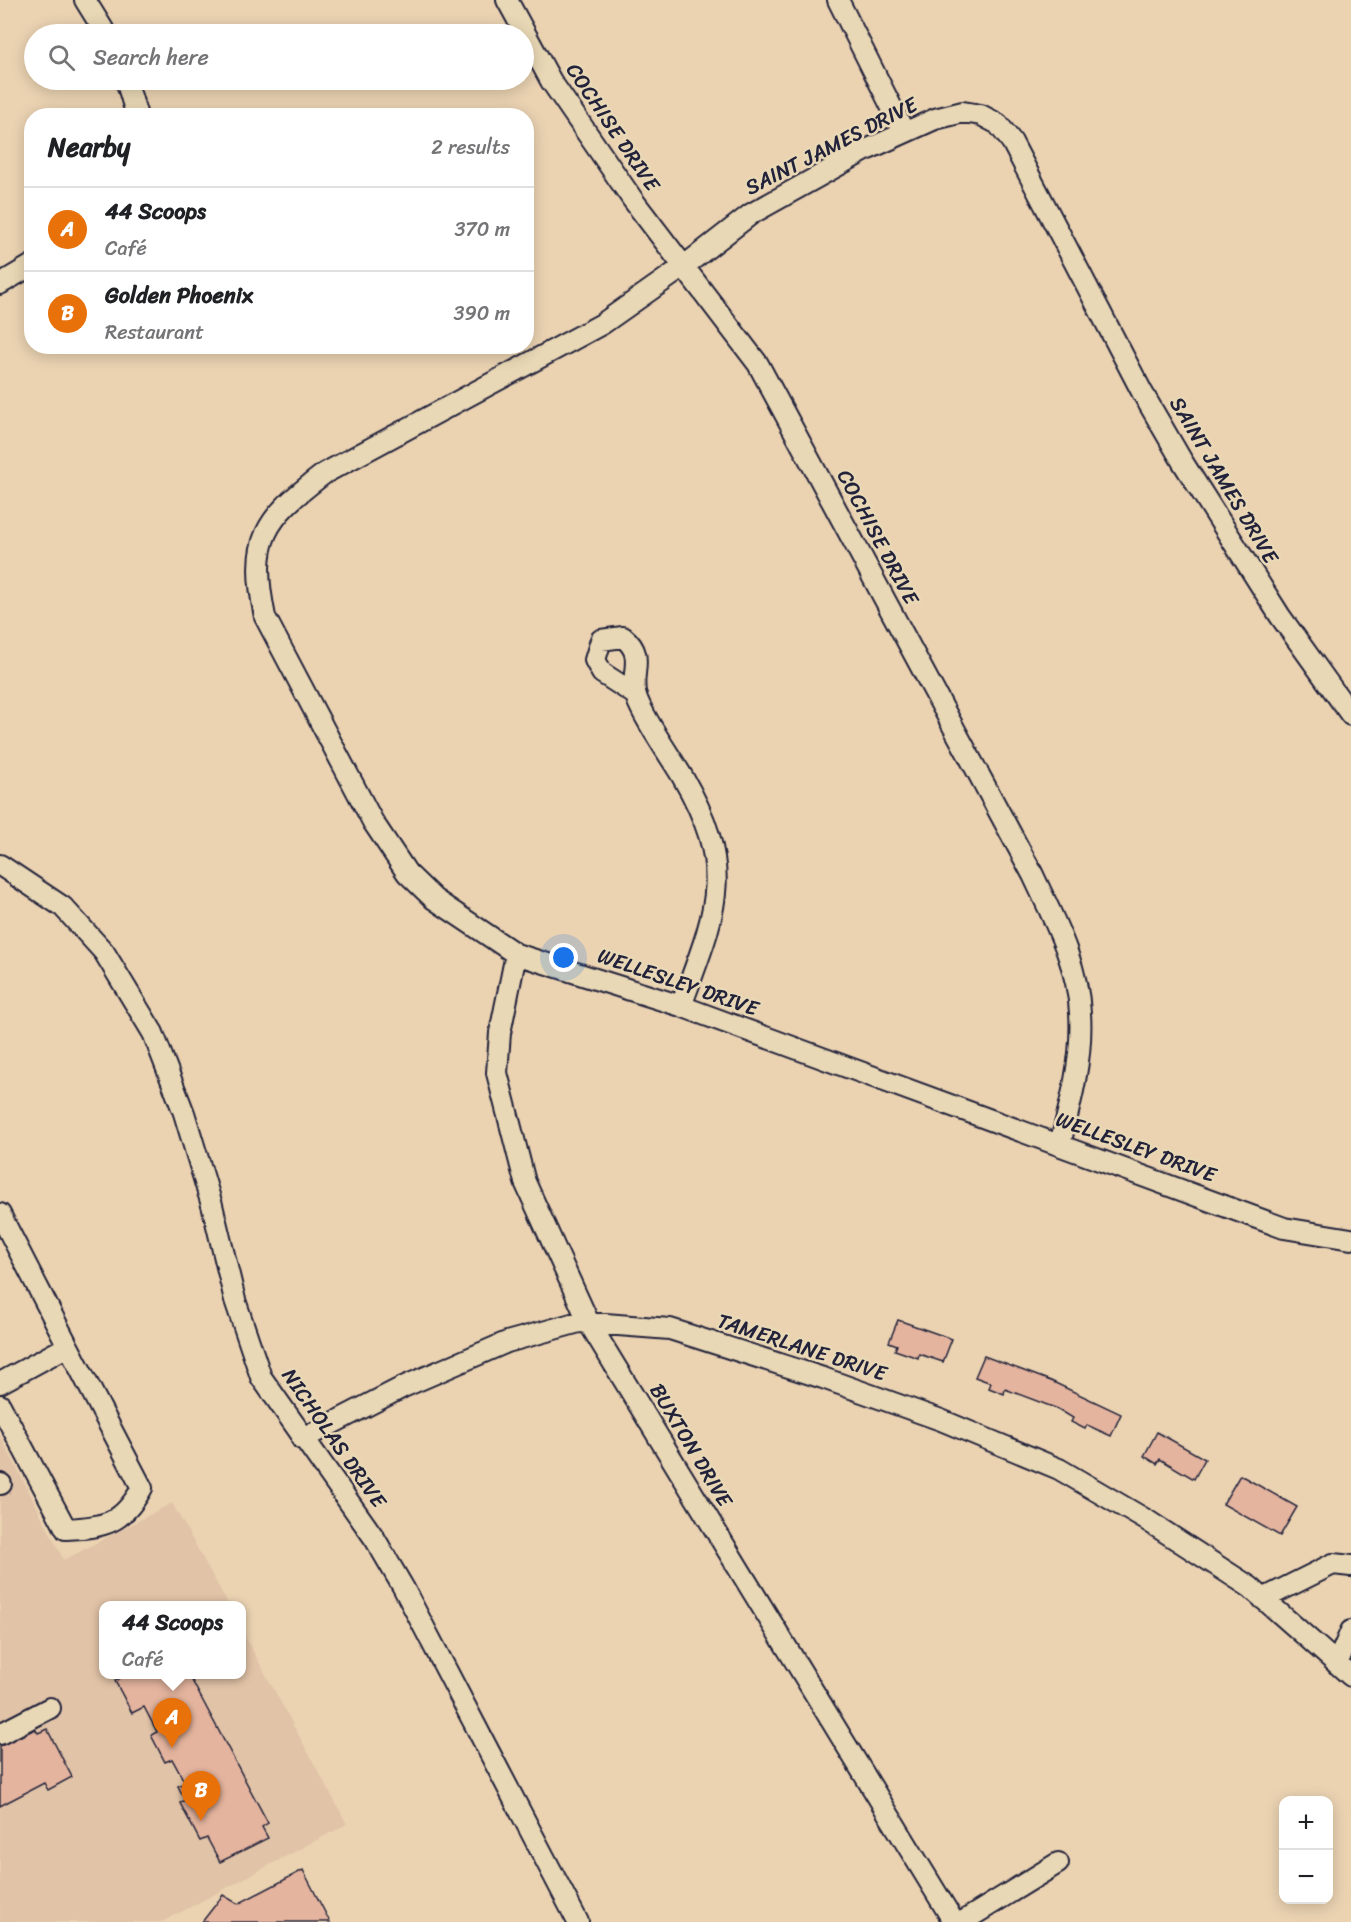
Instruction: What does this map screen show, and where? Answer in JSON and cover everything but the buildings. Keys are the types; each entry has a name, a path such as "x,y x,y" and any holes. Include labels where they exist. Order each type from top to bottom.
{"street":[{"path":"85,0 100,24"},
{"name":"COCHISE DRIVE","path":"507,0 520,24"},
{"path":"838,0 903,132"},
{"name":"COCHISE DRIVE","path":"534,50 551,81 633,200 758,364 1031,871 1055,922 1072,968 1080,1012 1079,1045 1069,1108 1060,1144"},
{"path":"129,90 135,108"},
{"name":"SAINT JAMES DRIVE","path":"291,499 325,473 602,324 684,267 751,214 864,151 935,119 963,112 981,115 998,124 1024,162 1142,392 1182,461 1280,616 1351,715"},
{"path":"0,284 24,270"},
{"name":"WELLESLEY DRIVE","path":"291,499 271,521 260,549 258,580 265,617 373,822 407,873 434,899 516,954 681,1006 1284,1228 1351,1239"},
{"path":"636,695 697,801 713,847 717,881 715,907 703,948 681,1006"},
{"name":"NICHOLAS DRIVE","path":"0,865 63,907 104,952 153,1033 184,1113 212,1205 235,1300 261,1377 302,1439 375,1539 403,1587 578,1922"},
{"name":"BUXTON DRIVE","path":"516,954 500,1033 497,1073 525,1182 589,1323 954,1922"},
{"path":"0,1214 142,1488 131,1508 100,1528 66,1529 0,1405"},
{"name":"TAMERLANE DRIVE","path":"302,1439 403,1387 507,1342 579,1322 670,1329 823,1378 941,1420 1059,1469 1148,1521 1250,1587 1344,1670"},
{"path":"0,1383 68,1346"},
{"path":"1263,1599 1333,1564 1351,1566"},
{"name":"TAMERLANE DRIVE","path":"1344,1670 1351,1631"},
{"path":"0,1734 50,1708"},
{"path":"962,1922 1058,1863"}],"shaded area":[{"path":"0,1435 64,1560 172,1503 227,1601 99,1601 99,1679 246,1679 246,1638 347,1824 162,1922 0,1922"}],"place":[{"name":"44 Scoops","path":"172,1748"},
{"name":"Golden Phoenix","path":"201,1821"}]}
